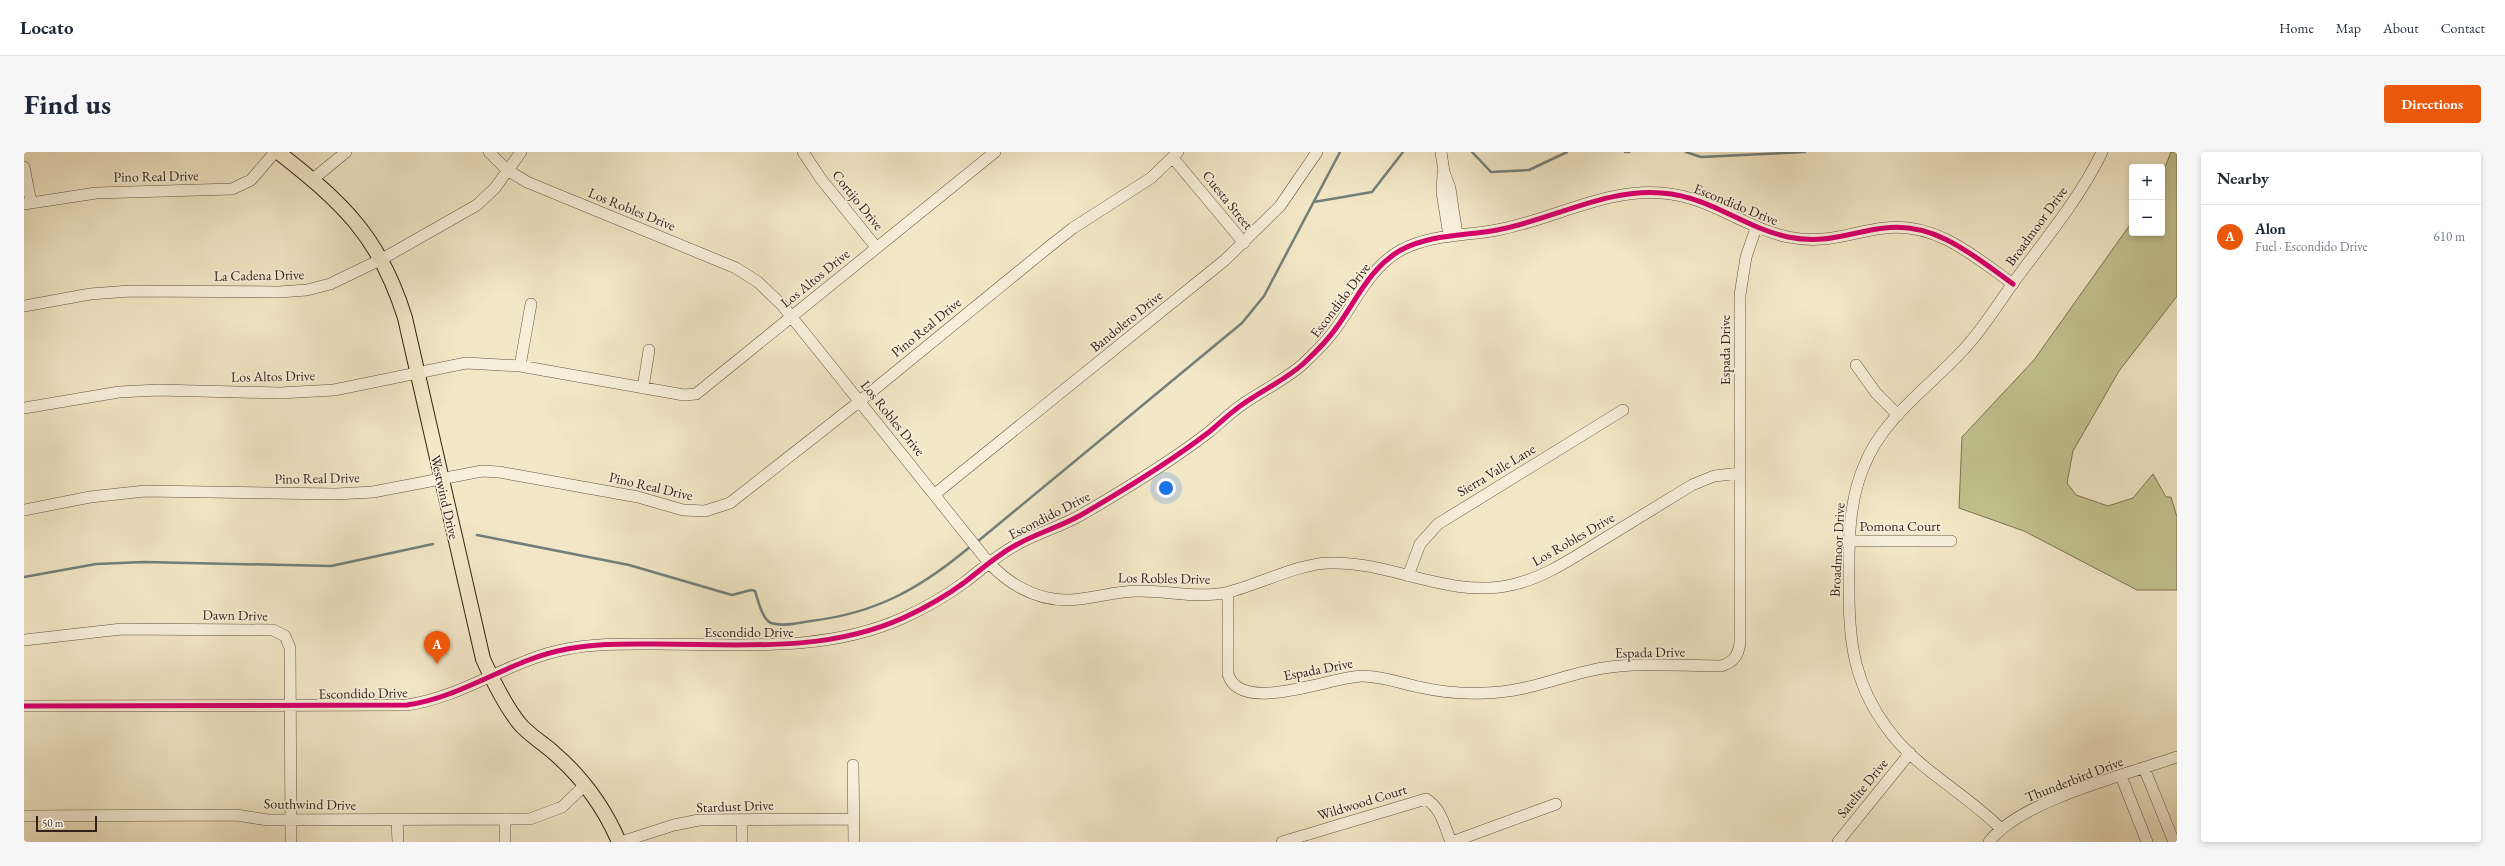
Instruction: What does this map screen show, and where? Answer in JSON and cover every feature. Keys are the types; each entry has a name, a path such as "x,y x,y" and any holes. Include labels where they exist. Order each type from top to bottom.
{"main road":[{"name":"Westwind Drive","path":"278,152 313,179 350,214 382,259 396,288 417,372 477,640 491,677 520,724 569,767 585,785 605,812 620,842"}],"street":[{"name":"Pino Real Drive","path":"27,203 96,193 232,189 251,180 275,152"},
{"path":"313,179 346,152"},
{"name":"Los Robles Drive","path":"489,152 507,170 539,187 736,268 774,295 989,563 1010,583 1029,592 1057,599 1070,600 1125,591 1178,595 1228,592 1257,584 1312,565 1328,562 1352,564 1472,588 1510,586 1544,574 1692,485 1714,476 1740,473"},
{"name":"La Cadena Drive","path":"24,306 90,294 130,291 292,292 330,284 382,259 477,205 495,188 521,152"},
{"name":"Cortijo Drive","path":"802,152 821,179 876,247"},
{"name":"Los Altos Drive","path":"24,408 119,392 159,390 310,392 370,383 466,363 520,366 684,395 696,394 995,152"},
{"name":"Bandolero Drive","path":"935,494 1244,243 1280,206 1317,152"},
{"path":"1441,152 1444,172 1450,188 1453,236"},
{"name":"Broadmoor Drive","path":"2001,829 1910,753 1878,715 1864,688 1854,658 1849,623 1849,541 1853,503 1864,466 1872,448 1898,415 1966,347 2081,188 2102,152"},
{"name":"Pino Real Drive","path":"24,510 90,497 145,492 336,494 390,489 477,471 500,472 610,491 683,510 705,511 719,508 737,499 1072,228 1137,188 1175,155"},
{"name":"Cuesta Street","path":"1175,155 1244,243"},
{"path":"24,167 27,203"},
{"name":"Escondido Drive","path":"24,706 290,706 413,704 454,693 540,655 594,645 788,645 850,636 881,627 928,606 952,592 989,563 1019,543 1076,518 1208,433 1244,403 1285,378 1330,337 1360,290 1377,268 1400,251 1411,246 1453,236 1499,230 1617,196 1648,192 1684,196 1701,200 1716,206 1756,228 1794,238 1822,240 1855,236 1881,228 1908,228 1928,232 1959,246 2013,284"},
{"name":"Espada Drive","path":"1228,592 1228,674 1233,685 1245,691 1297,691 1340,678 1362,676 1452,692 1499,692 1526,689 1604,668 1625,666 1721,666 1736,658 1740,643 1740,295 1746,257 1756,228"},
{"path":"520,366 531,304"},
{"path":"643,388 650,350"},
{"path":"1856,365 1876,393 1898,415"},
{"name":"Sierra Valle Lane","path":"1408,576 1420,544 1438,524 1623,410"},
{"name":"Pomona Court","path":"1849,541 1951,541"},
{"name":"Dawn Drive","path":"24,640 122,629 277,631 285,636 290,648 290,842"},
{"name":"Satelite Drive","path":"1838,842 1910,753"},
{"name":"Thunderbird Drive","path":"1989,842 2001,829 2048,803 2177,757"},
{"path":"853,765 854,842"},
{"path":"2144,768 2174,842"},
{"path":"2121,776 2147,842"},
{"name":"Southwind Drive","path":"24,816 236,815 268,820 530,819 554,811 571,800 585,785"},
{"name":"Wildwood Court","path":"1282,842 1426,800 1434,804 1452,842"},
{"path":"1452,842 1556,804"},
{"path":"505,819 505,842"},
{"name":"Stardust Drive","path":"620,842 674,824 699,820 853,819"},
{"path":"397,820 398,842"},
{"path":"742,820 742,842"}],"green space":[{"path":"2171,152 2177,152 2177,296 2119,371 2073,451 2067,483 2076,495 2108,506 2133,498 2153,474 2166,497 2171,497 2177,517 2177,590 2137,590 2024,531 1959,508 1962,437 2034,360 2129,226 2129,236 2165,236 2165,167"}],"waterway":[{"path":"977,542 1242,323 1264,296 1340,152"},
{"path":"1314,202 1372,192 1403,152"},
{"path":"1472,152 1491,172 1529,170 1567,152"},
{"path":"1686,152 1701,157 1805,152"},
{"path":"477,535 629,565 732,595 751,590 755,591 765,618 771,623 780,625 796,624 835,617 857,612 877,605 916,586 971,546"},
{"path":"24,577 96,564 144,562 331,566 433,544"}],"cycle path":[{"path":"24,706 407,705 428,701 448,694 546,654 578,647 623,644 782,644 813,642 843,637 873,629 903,618 935,602 965,582 1009,549 1081,515 1114,496 1178,455 1239,407 1289,375 1303,364 1331,335 1373,274 1381,265 1401,250 1436,238 1485,232 1518,225 1620,195 1662,193 1680,196 1712,206 1771,232 1802,239 1826,239 1885,228 1921,230 1954,243 2013,284"}],"place":[{"name":"Alon","path":"437,664"}]}
